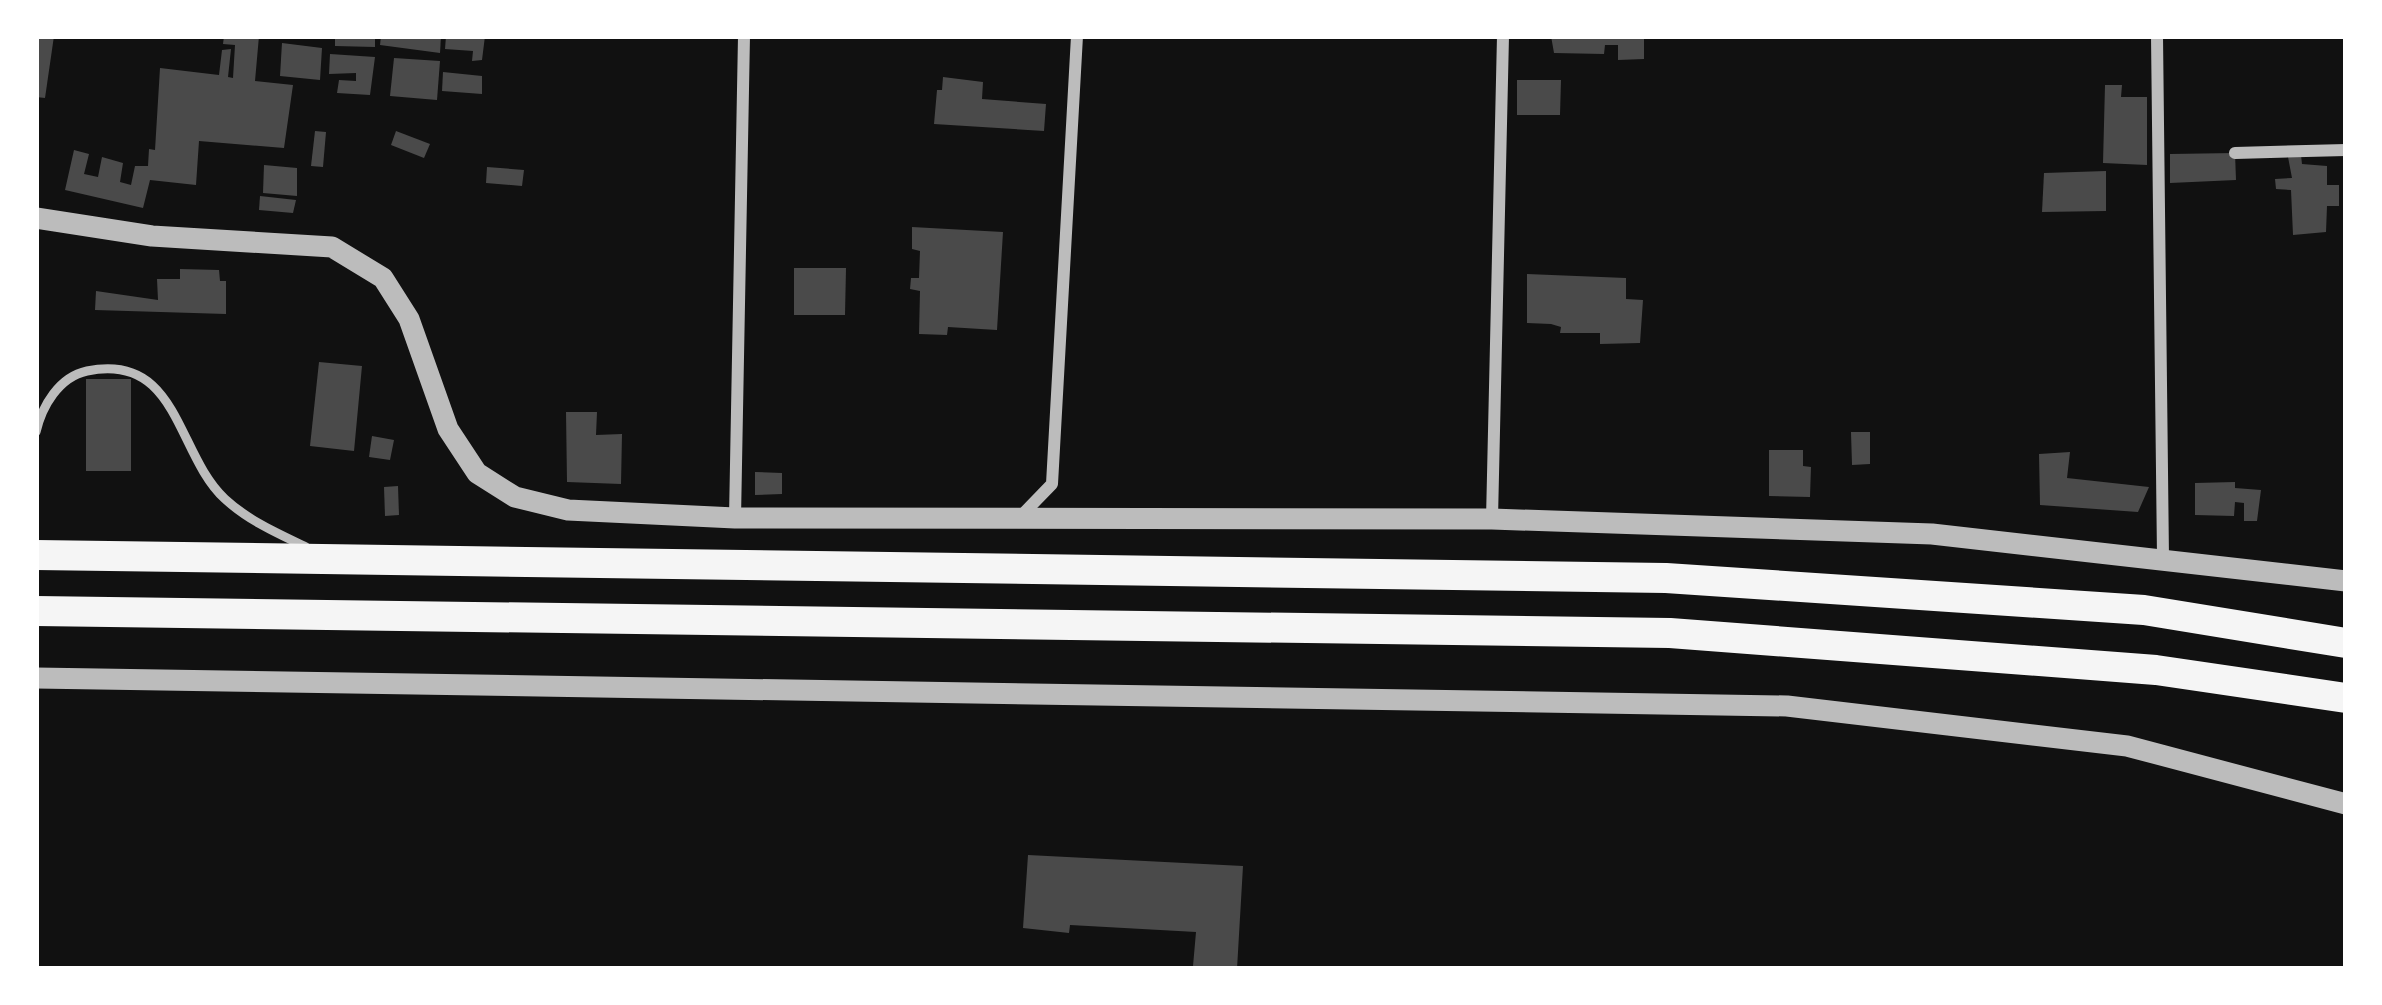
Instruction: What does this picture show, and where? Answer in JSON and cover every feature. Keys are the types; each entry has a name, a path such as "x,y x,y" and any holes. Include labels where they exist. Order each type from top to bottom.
{"highway":[{"path":"36,555 1666,578 2144,610 2346,643"},
{"path":"36,611 1670,633 2156,670 2346,698"}],"street":[{"path":"735,518 744,36"},
{"path":"1022,516 1052,484 1077,36"},
{"path":"1492,519 1503,36"},
{"path":"2157,36 2163,558"},
{"path":"2235,153 2346,150"},
{"path":"36,218 152,236 332,247 383,278 409,319 448,429 477,473 515,497 568,511 735,518 1492,519 1932,535 2346,581"},
{"path":"36,678 1787,706 2127,746 2346,804"}],"lane":[{"path":"36,432 53,392 81,372 121,367 147,380 178,415 194,457 222,497 256,524 332,559"}],"building":[{"path":"36,36 54,36 45,98 36,97"},
{"path":"224,36 259,36 255,81 293,85 284,148 199,141 196,185 150,180 143,208 65,190 74,150 89,154 84,174 98,177 102,157 123,163 120,182 131,185 135,166 148,166 149,149 155,150 160,68 219,75 222,50 231,49 228,77 233,78 235,45 223,44"},
{"path":"335,36 375,36 375,47 335,46"},
{"path":"381,36 441,36 440,53 380,45"},
{"path":"446,36 485,36 482,60 472,61 473,51 445,49"},
{"path":"1551,36 1644,36 1644,59 1618,60 1618,45 1605,45 1604,54 1554,53"},
{"path":"282,43 322,48 320,80 280,76"},
{"path":"330,54 375,57 370,95 337,93 339,80 356,81 356,73 329,74"},
{"path":"394,58 440,61 437,100 390,96"},
{"path":"443,72 482,76 482,94 442,91"},
{"path":"943,77 983,82 982,99 1046,104 1044,131 934,124"},
{"path":"1517,80 1561,80 1560,115 1517,115"},
{"path":"2105,85 2122,85 2121,97 2147,97 2147,165 2103,163"},
{"path":"315,131 326,132 323,167 311,166"},
{"path":"396,131 430,144 424,158 391,145"},
{"path":"2235,153 2236,180 2170,183 2170,154"},
{"path":"2301,155 2302,164 2327,166 2327,185 2339,185 2339,206 2327,206 2326,232 2293,235 2291,190 2276,189 2275,179 2292,178 2288,157"},
{"path":"264,165 297,168 297,196 263,193"},
{"path":"487,167 524,170 522,186 486,183"},
{"path":"2106,171 2106,211 2042,212 2044,173"},
{"path":"260,196 296,200 293,213 259,210"},
{"path":"912,227 1003,232 997,330 948,327 947,335 919,334 920,291 910,289 911,278 919,278 920,251 912,249"},
{"path":"794,268 846,268 845,315 794,315"},
{"path":"180,269 219,270 220,281 226,281 226,314 95,310 96,291 158,300 157,279 180,279"},
{"path":"1527,274 1626,278 1626,299 1643,300 1640,343 1600,344 1600,333 1560,333 1561,327 1527,323"},
{"path":"319,362 362,366 354,451 310,446"},
{"path":"86,379 131,379 131,471 86,471"},
{"path":"566,412 597,412 596,435 622,434 621,484 567,482"},
{"path":"1851,432 1870,432 1870,464 1852,465"},
{"path":"372,436 394,440 390,460 369,457"},
{"path":"1769,450 1803,450 1803,466 1811,467 1810,497 1769,496"},
{"path":"2070,452 2067,478 2149,487 2138,512 2040,505 2039,454"},
{"path":"755,472 782,473 782,494 755,495"},
{"path":"2235,482 2235,488 2261,490 2257,521 2244,521 2244,503 2235,502 2234,516 2195,515 2195,483"},
{"path":"398,486 399,515 385,516 384,487"},
{"path":"1028,855 1243,866 1237,969 1193,966 1196,932 1070,925 1069,933 1023,928"}]}
